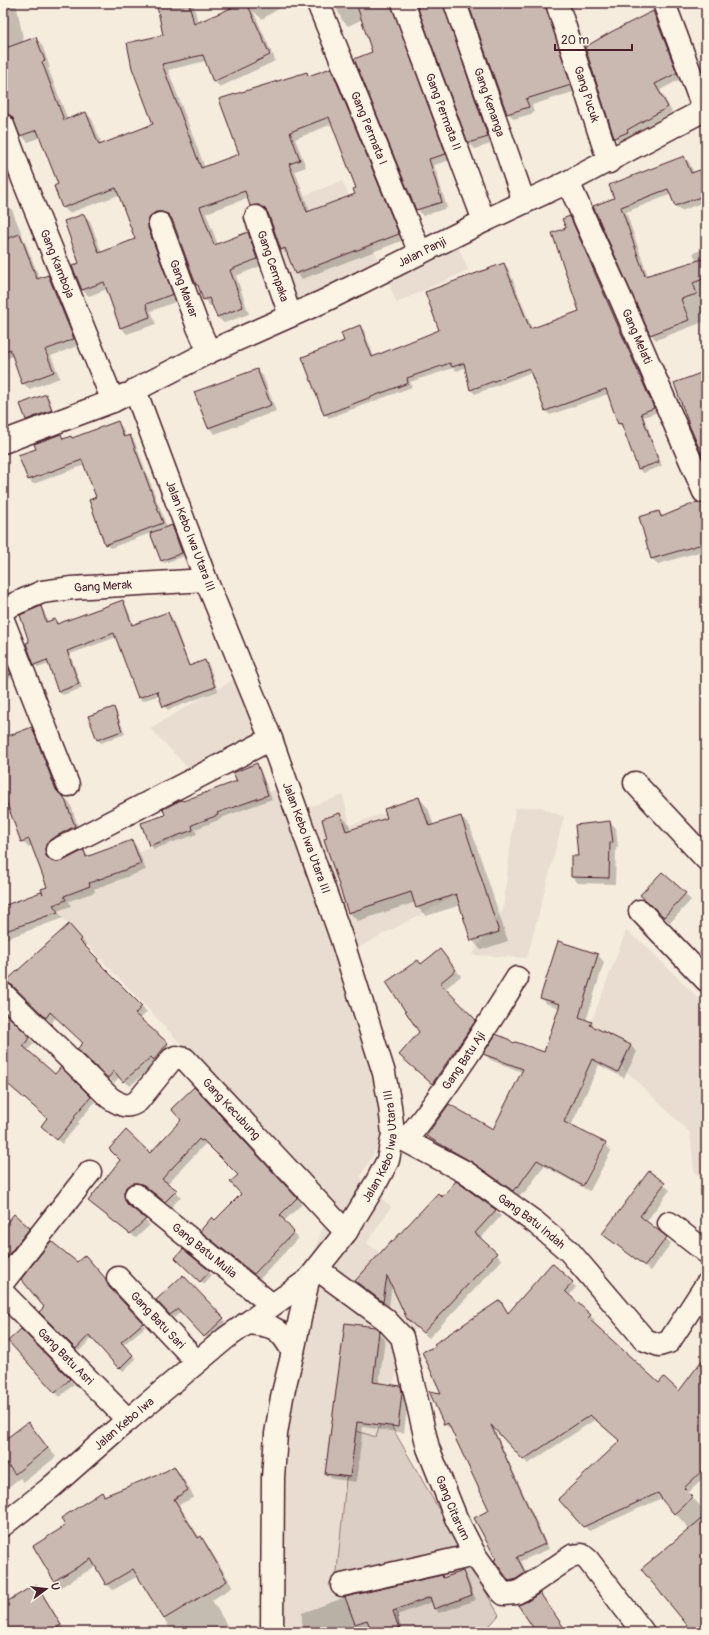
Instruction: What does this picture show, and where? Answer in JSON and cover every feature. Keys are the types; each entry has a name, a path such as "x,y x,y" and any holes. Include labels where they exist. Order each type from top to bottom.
{"street":[{"name":"Gang Permata I","path":"318,3 420,253"},
{"name":"Gang Permata II","path":"403,3 484,221"},
{"name":"Gang Kenanga","path":"455,3 524,202"},
{"name":"Gang Pucuk","path":"557,3 609,162"},
{"path":"664,3 705,110"},
{"name":"Jalan Panji","path":"3,442 113,401 209,352 324,301 484,221 609,162 705,110"},
{"name":"Gang Kamboja","path":"3,125 26,186 113,401"},
{"name":"Gang Melati","path":"568,182 621,299 704,492"},
{"name":"Gang Cempaka","path":"256,217 290,315"},
{"name":"Gang Mawar","path":"160,224 198,327 209,352"},
{"name":"Jalan Kebo Iwa Utara III","path":"135,390 206,580 271,739 342,936 384,1073 390,1106 399,1137 376,1183 346,1232 312,1274 272,1306 247,1323"},
{"name":"Gang Merak","path":"3,609 42,592 72,588 206,580"},
{"path":"3,620 68,785"},
{"path":"57,850 271,739"},
{"path":"635,783 706,859"},
{"path":"640,911 706,980"},
{"name":"Gang Batu Aji","path":"399,1137 435,1104 484,1031 517,978"},
{"name":"Gang Kecubung","path":"3,994 110,1098 122,1105 133,1105 138,1101 172,1058 176,1057 185,1059 346,1232"},
{"name":"Gang Batu Indah","path":"399,1137 465,1172 536,1223 569,1252 645,1340 659,1345 669,1342 706,1285"},
{"path":"3,1282 90,1172"},
{"name":"Gang Batu Mulia","path":"136,1195 272,1306"},
{"path":"669,1223 706,1252"},
{"name":"Jalan Kebo Iwa Utara III","path":"294,1352 312,1274"},
{"name":"Gang Citarum","path":"312,1274 385,1319 402,1337 428,1448 456,1518 475,1556 499,1589 504,1594 511,1594 522,1590 572,1556 582,1555 588,1560 643,1632"},
{"name":"Gang Batu Sari","path":"118,1278 197,1362"},
{"name":"Gang Batu Asri","path":"3,1293 128,1420"},
{"path":"247,1323 262,1324 278,1330 285,1337 294,1352 282,1397 276,1434 273,1478 272,1632"},
{"name":"Jalan Kebo Iwa","path":"3,1525 49,1489 197,1362 247,1323"},
{"path":"342,1585 475,1556"}],"shaded area":[{"path":"342,181 384,271 454,237 468,270 396,303 385,272 289,312 248,217"},
{"path":"238,677 260,739 193,773 150,728"},
{"path":"278,788 303,809 343,795 350,825 416,802 419,813 428,813 455,896 348,953 383,1138 360,1177 391,1207 367,1243 388,1259 453,1299 409,1335 376,1437 351,1430 389,1567 400,1632 263,1632 278,1428 309,1262 329,1214 339,1211 45,900 106,868"},
{"path":"540,807 564,817 527,958 472,955 503,910 515,808"},
{"path":"626,931 644,944 706,1006 706,1181 694,1172 690,1133 587,1033"},
{"path":"384,1413 499,1615 484,1632 400,1632 389,1568 336,1581 350,1429 376,1437"}],"building":[{"path":"170,3 189,3 194,24 243,3 247,3 270,55 213,82 203,55 162,64 201,168 239,154 219,99 307,72 308,76 331,68 399,234 295,274 285,248 281,250 268,213 259,205 250,206 245,191 200,207 214,245 248,232 257,259 230,270 243,307 217,317 209,298 203,300 198,285 196,285 172,219 168,214 156,212 150,216 148,228 173,294 146,304 150,317 120,328 104,282 82,290 72,266 79,263 64,221 84,214 99,253 135,239 116,188 62,208 54,186 58,184 37,130 20,136 11,116 3,113 3,49 36,37 45,61 42,62 64,120 86,112 99,145 153,124 132,68 127,43 163,35 157,6","holes":["329,117 356,188 353,189 355,194 307,212 289,164 300,160 290,132"]},
{"path":"356,3 391,3 446,154 429,159 442,202 416,210 354,59 372,52"},
{"path":"416,3 443,3 488,137 468,143"},
{"path":"468,3 545,3 571,85 526,99 529,107 507,114"},
{"path":"653,11 677,73 655,84 668,107 627,130 628,132 614,138 585,47"},
{"path":"684,156 691,173 706,168 706,195 675,206 668,189 621,207 645,276 706,258 706,278 693,283 697,294 681,299 689,320 650,335 593,206 614,198 609,185"},
{"path":"570,216 654,408 641,413 659,462 638,469 621,423 618,424 606,389 545,411 529,368 470,390 464,363 452,367 450,363 407,378 408,383 324,415 302,357 344,341 341,333 360,325 372,357 439,330 425,292 504,263 530,329 579,311 552,233 566,228 562,219"},
{"path":"20,234 37,279 48,275 74,339 45,350 54,372 22,384 10,349 3,352 3,240"},
{"path":"257,369 271,405 208,428 194,392"},
{"path":"706,371 706,464 690,427 674,383"},
{"path":"46,394 52,410 26,420 20,404"},
{"path":"118,421 124,437 130,435 163,523 105,545 89,500 96,497 82,460 28,480 18,455 36,449 34,444 61,434 63,439 71,436 72,438"},
{"path":"697,502 706,504 706,543 651,559 639,517 659,511 661,517"},
{"path":"172,525 182,553 161,561 150,533"},
{"path":"123,600 132,625 168,612 189,666 205,660 215,687 163,707 157,691 138,698 114,633 67,651 79,684 58,692 47,660 34,665 26,643 29,642 20,615 41,606 46,622 55,619 57,624"},
{"path":"3,654 11,674 3,677"},
{"path":"114,707 122,731 97,740 88,716"},
{"path":"32,727 56,790 64,797 75,826 51,839 47,843 45,849 46,856 51,861 57,862 63,861 84,850 86,857 132,840 141,864 89,883 90,886 64,896 66,900 53,905 58,912 3,932 3,906 41,892 43,894 41,889 47,887 29,839 21,842 3,793 3,738"},
{"path":"257,763 268,795 217,813 218,815 192,825 193,830 149,846 141,823 165,815 163,809 179,801 183,801 237,781 233,773"},
{"path":"419,797 429,826 461,816 499,932 471,941 456,894 416,908 411,892 348,913 324,839 327,838 322,819 340,813 346,831 387,818 384,809"},
{"path":"610,821 613,842 610,843 609,878 571,877 571,856 578,856 575,825"},
{"path":"662,872 686,893 664,917 640,895"},
{"path":"69,924 82,939 80,941 98,959 97,961 142,1006 135,1014 168,1043 154,1060 151,1057 123,1082 114,1071 108,1078 77,1049 83,1043 50,1012 46,1018 12,985 5,982"},
{"path":"558,941 598,954 579,1017 592,1022 590,1025 631,1045 618,1072 592,1059 564,1122 606,1143 583,1186 537,1160 517,1188 516,1187 513,1191 472,1162 426,1136 449,1104 493,1129 523,1069 483,1054 496,1034 510,1040 513,1043 516,1042 544,1052 560,1004 540,998"},
{"path":"440,949 456,970 440,983 476,1020 432,1084 399,1055 419,1032 386,982 418,960 421,964"},
{"path":"3,1011 30,1037 23,1046 55,1074 61,1067 91,1097 74,1116 75,1118 57,1140 41,1126 47,1118 3,1080"},
{"path":"194,1087 297,1198 280,1215 294,1232 254,1274 200,1231 212,1217 215,1220 241,1194 230,1182 238,1175 203,1140 201,1141 199,1139 162,1179 177,1190 165,1202 144,1185 132,1183 126,1187 124,1193 125,1200 128,1205 146,1219 130,1234 88,1201 120,1160 109,1149 126,1130 150,1153 181,1120 171,1109"},
{"path":"649,1171 665,1183 640,1216 667,1237 645,1266 602,1234"},
{"path":"456,1181 496,1210 475,1233 497,1253 423,1333 407,1319 387,1276 383,1302 355,1281 392,1240 391,1243 438,1193 442,1197"},
{"path":"14,1214 30,1228 5,1259 3,1257 3,1227"},
{"path":"51,1241 77,1262 85,1255 106,1279 109,1287 143,1323 121,1342 133,1355 119,1369 89,1335 76,1349 39,1312 44,1307 21,1279"},
{"path":"183,1249 210,1271 200,1282 175,1258"},
{"path":"552,1263 573,1282 565,1291 591,1315 588,1318 659,1383 664,1377 679,1391 706,1355 706,1467 684,1488 693,1497 674,1514 658,1493 583,1527 558,1499 620,1441 590,1415 523,1460 491,1425 545,1544 517,1557 525,1573 516,1579 509,1581 494,1560 496,1559 474,1518 489,1510 448,1423 444,1425 429,1391 441,1393 422,1352 436,1346 434,1344 500,1300 508,1313"},
{"path":"183,1275 224,1318 204,1337 178,1309 170,1315 156,1300"},
{"path":"345,1323 375,1327 379,1331 373,1382 401,1386 402,1393 398,1427 357,1422 350,1477 325,1474"},
{"path":"21,1329 70,1379 55,1393 8,1341"},
{"path":"28,1422 48,1448 15,1474 3,1459 3,1441"},
{"path":"174,1466 188,1490 174,1499 198,1538 201,1536 227,1581 164,1619 133,1569 106,1585 91,1559 54,1581 33,1546 65,1526 61,1518 102,1492 104,1496 166,1471"},
{"path":"706,1515 706,1621 692,1631 641,1569"},
{"path":"463,1571 472,1595 434,1609 430,1597 393,1611 400,1632 372,1632 367,1620 355,1624 345,1597 442,1575 443,1578"},
{"path":"36,1584 61,1625 50,1632 3,1632 3,1604"},
{"path":"540,1593 567,1632 536,1632 518,1605 528,1601"}]}
